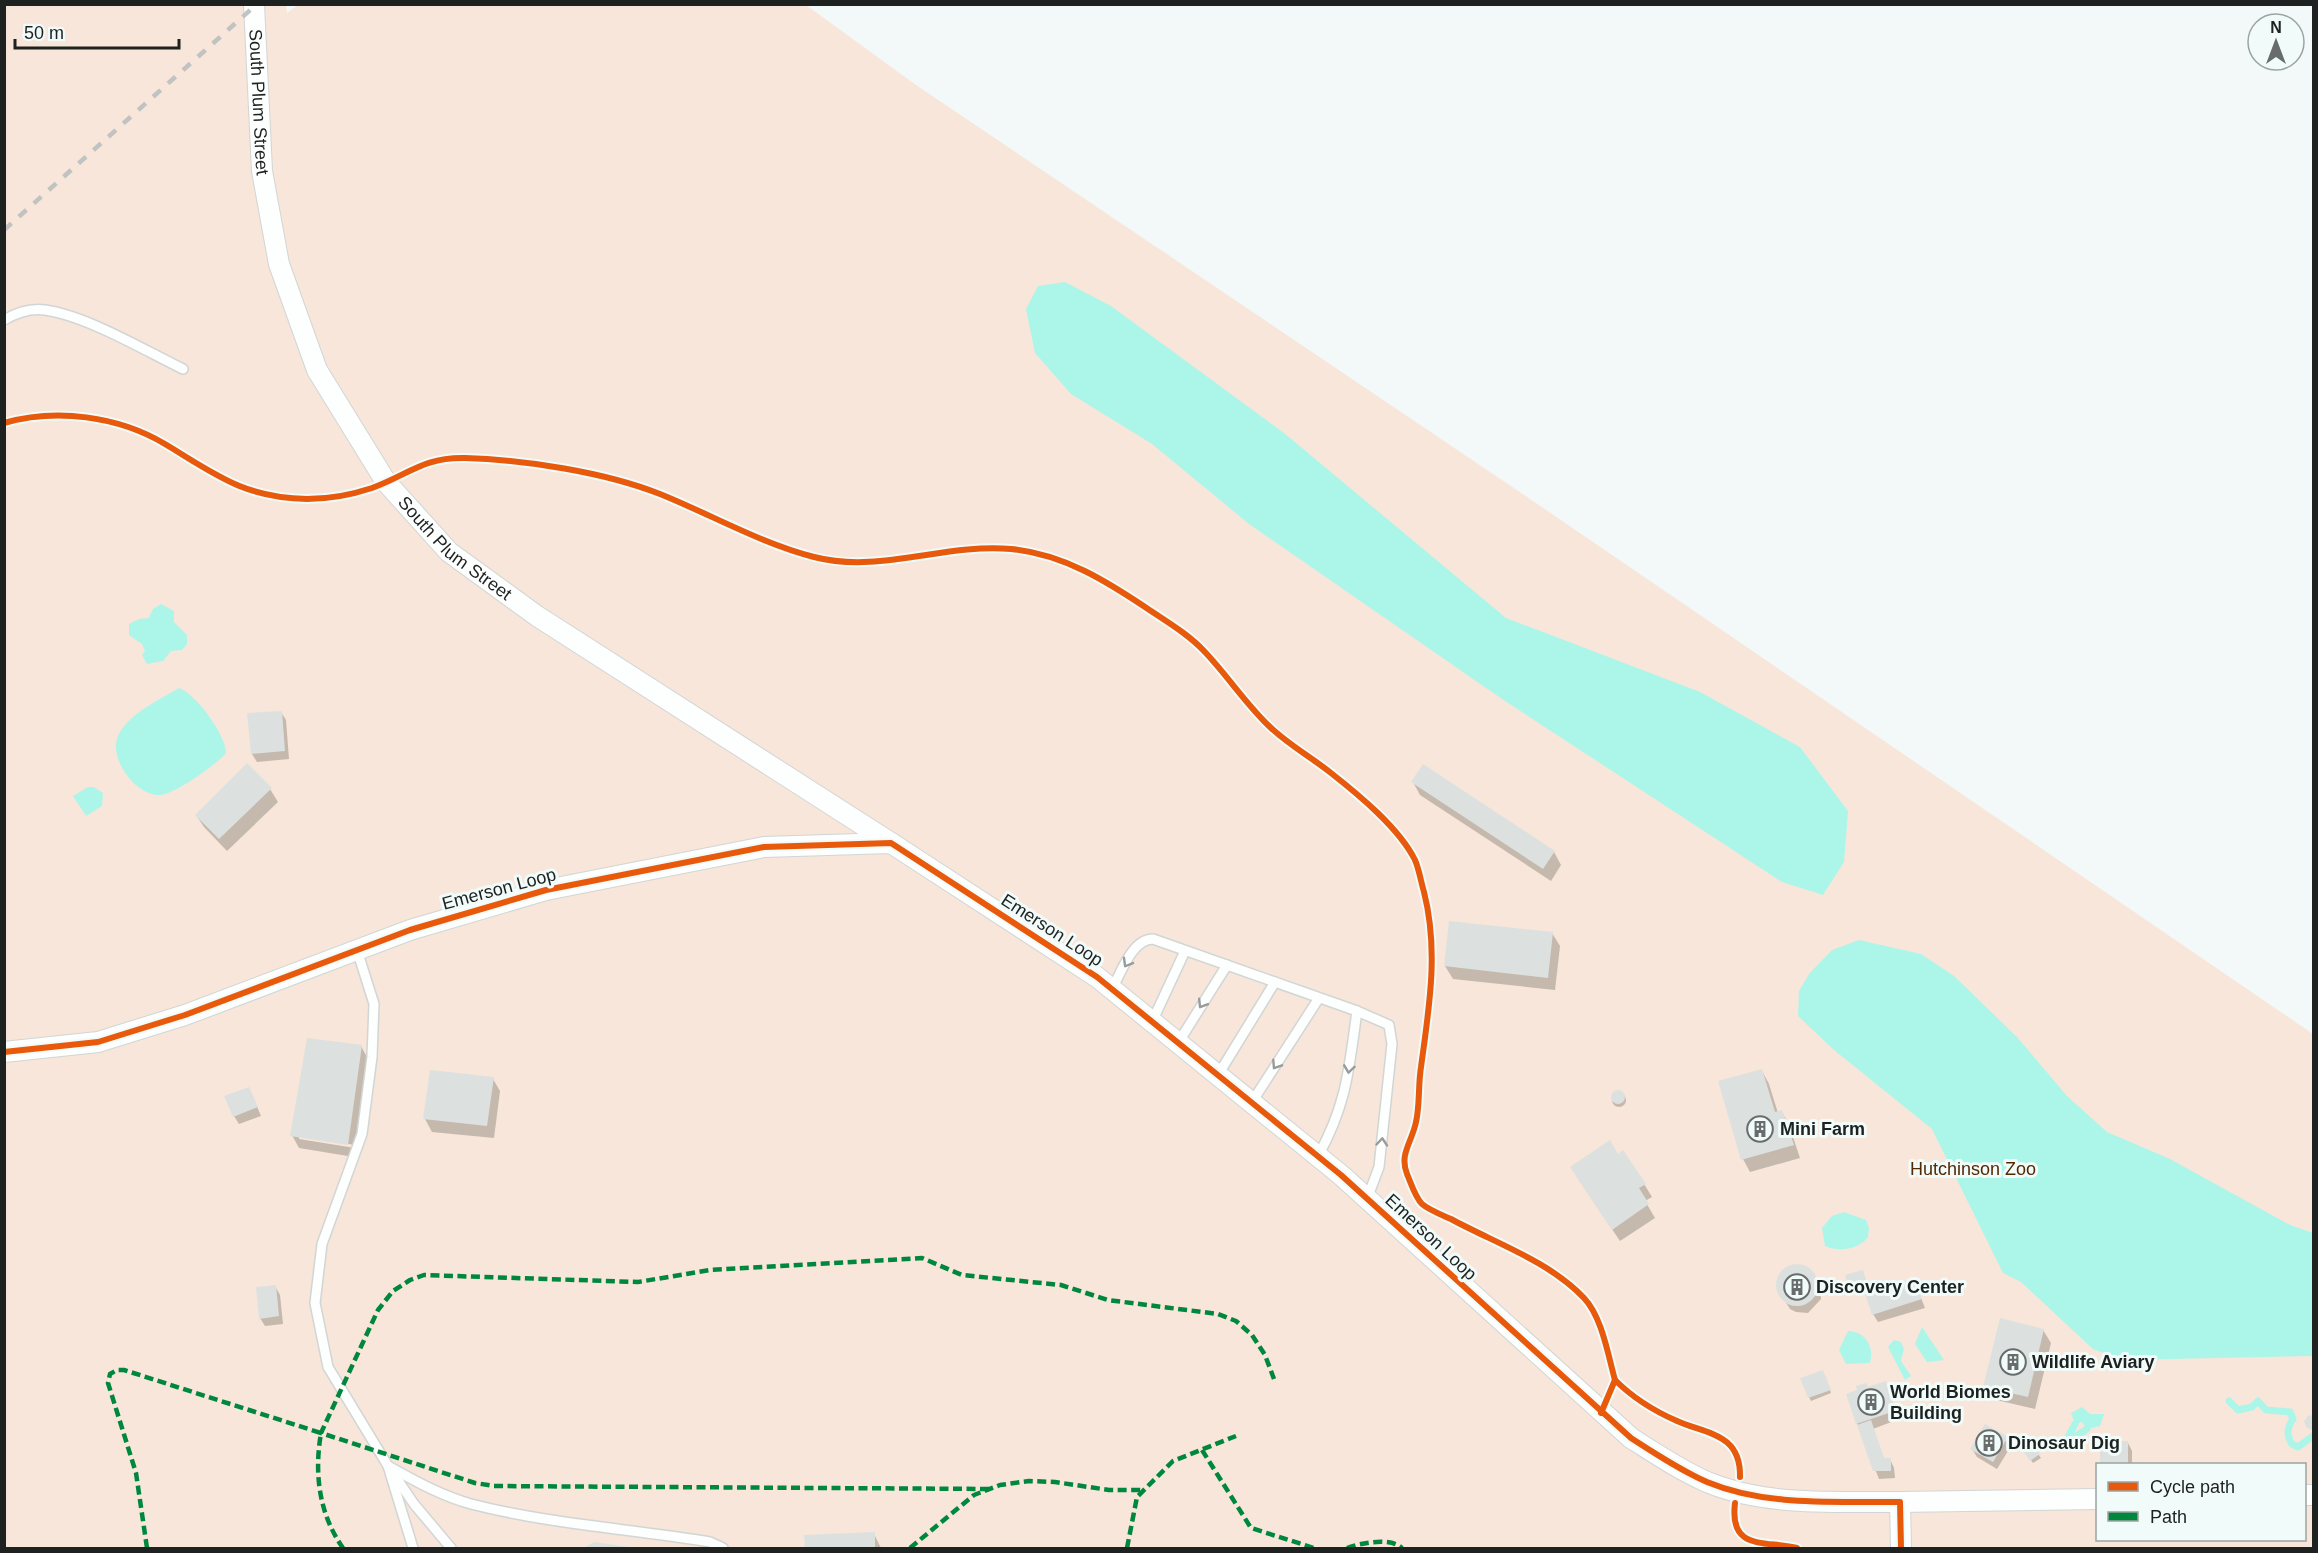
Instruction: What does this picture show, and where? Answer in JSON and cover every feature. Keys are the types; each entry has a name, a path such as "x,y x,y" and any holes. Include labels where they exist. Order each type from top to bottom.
{"street":[{"name":"South Plum Street","path":"254,4 262,171 279,264 317,370 386,482 449,552 537,616 891,843"},
{"name":"Emerson Loop","path":"4,1052 98,1041 185,1015 410,930 546,890 764,847 891,843 1112,989 1318,1156 1600,1413 1671,1464 1709,1483 1770,1498 1900,1502 2096,1499"},
{"path":"1900,1502 1901,1548"}],"lane":[{"path":"4,320 16,312 44,309 99,328 183,369"},
{"path":"1112,989 1137,944 1145,939 1153,939 1382,1020 1389,1025 1392,1044 1379,1167 1367,1199"},
{"path":"357,950 374,1004 372,1057 362,1134 322,1244 315,1303 328,1367 388,1466 414,1504 452,1548"},
{"path":"1152,1022 1185,951"},
{"path":"1178,1043 1227,965"},
{"path":"1218,1075 1275,982"},
{"path":"1252,1102 1319,998"},
{"path":"1318,1156 1334,1128 1345,1098 1357,1011"},
{"path":"388,1466 413,1548"},
{"path":"388,1466 426,1487 470,1503 538,1516 710,1542 723,1548"}],"green space":[{"name":"Hutchinson Zoo","path":"286,4 287,13 299,4 806,5 916,85 1533,501 2313,1034 2313,1548 5,1548 5,5"}],"shaded area":[{"path":"1065,282 1111,306 1284,433 1506,618 1700,692 1800,747 1848,811 1844,862 1823,895 1782,882 1502,699 1249,524 1152,444 1071,394 1035,353 1026,309 1038,286"},
{"path":"161,604 174,611 174,622 187,635 187,644 182,650 171,651 163,661 147,664 142,655 145,651 142,644 129,635 129,624 139,619 149,618 153,609"},
{"path":"179,688 194,698 209,716 221,736 226,753 186,784 168,793 152,794 142,790 126,774 117,755 118,736 136,714"},
{"path":"88,787 94,787 103,793 102,806 86,816 73,796"},
{"path":"1859,940 1921,954 1954,976 2017,1037 2067,1096 2107,1132 2170,1159 2290,1225 2313,1233 2313,1356 2121,1360 2093,1349 2021,1282 2003,1273 1932,1129 1834,1050 1798,1016 1799,991 1809,974 1832,950"},
{"path":"1844,1212 1866,1220 1869,1228 1868,1237 1859,1245 1848,1249 1825,1246 1822,1228 1832,1216"},
{"path":"1922,1327 1944,1360 1927,1362 1915,1344"},
{"path":"1848,1331 1859,1334 1867,1341 1871,1351 1870,1363 1846,1364 1839,1350"},
{"path":"1894,1340 1901,1342 1904,1349 1901,1361 1911,1376 1905,1380 1888,1347"},
{"path":"2082,1407 2090,1414 2104,1414 2100,1426 2087,1429 2082,1422 2075,1424 2071,1413"}],"building":[{"path":"282,711 285,751 251,754 247,713"},
{"path":"247,763 272,788 219,839 195,815"},
{"path":"1423,764 1555,851 1543,869 1411,782"},
{"path":"1449,921 1553,932 1548,978 1444,966"},
{"path":"307,1038 362,1045 348,1145 290,1136"},
{"name":"Mini Farm","path":"1762,1069 1775,1112 1782,1110 1794,1145 1741,1160 1718,1081"},
{"path":"430,1070 494,1077 487,1126 423,1119"},
{"path":"249,1087 258,1107 233,1117 224,1096"},
{"path":"1615,1090 1621,1090 1625,1097 1621,1104 1615,1104 1611,1100 1611,1094"},
{"path":"1610,1140 1618,1154 1623,1150 1646,1184 1639,1188 1649,1204 1612,1230 1570,1167"},
{"name":"Discovery Center","path":"1797,1264 1812,1270 1818,1285 1812,1300 1797,1306 1782,1300 1776,1285 1782,1270"},
{"path":"1863,1270 1866,1282 1848,1287 1845,1275"},
{"path":"1915,1278 1922,1299 1872,1315 1865,1294"},
{"path":"276,1285 279,1316 259,1319 256,1287"},
{"name":"Wildlife Aviary","path":"2000,1318 2044,1329 2028,1397 1983,1387"},
{"path":"1823,1370 1831,1390 1808,1398 1800,1378"},
{"name":"World Biomes Building","path":"1886,1381 1895,1411 1856,1424 1846,1394 1857,1390 1856,1386 1866,1383 1868,1387"},
{"path":"2314,1415 2314,1430 2312,1430 2306,1427 2304,1421 2308,1416"},
{"path":"1871,1420 1884,1458 1891,1458 1891,1471 1873,1471 1857,1425"},
{"name":"Dinosaur Dig","path":"1985,1424 2008,1437 1993,1462 1970,1449"},
{"path":"2100,1441 2128,1441 2128,1463 2100,1463"},
{"path":"2034,1446 2040,1454 2030,1461 2024,1452"},
{"path":"875,1532 875,1548 805,1548 804,1535"},
{"path":"594,1542 629,1547 629,1548 584,1548"}],"waterway":[{"path":"2229,1401 2238,1410 2252,1407 2258,1401 2266,1410 2290,1412 2293,1419 2288,1428 2288,1435 2292,1444 2298,1447 2314,1435"},
{"path":"2048,1443 2065,1443 2075,1424"},
{"path":"2067,1442 2087,1429"}],"railway":[{"path":"4,230 257,4"}],"marked path":[{"path":"989,1489 494,1486 475,1483 321,1433 378,1310 393,1291 410,1280 424,1275 638,1282 710,1270 922,1258 962,1275 1061,1285 1108,1300 1218,1314 1236,1321 1252,1335 1265,1355 1274,1379"},
{"path":"147,1548 136,1473 108,1383 110,1374 117,1370 124,1370 321,1433 318,1463 320,1493 328,1521 343,1548"},
{"path":"1127,1548 1137,1497 1173,1461 1236,1436"},
{"path":"1202,1450 1251,1528 1314,1548"},
{"path":"910,1548 974,1495 1000,1485 1029,1481 1055,1482 1109,1490 1144,1490"},
{"path":"1347,1548 1360,1544 1383,1542 1402,1548"}],"cycle path":[{"path":"4,423 44,416 86,417 107,421 147,434 231,482 248,489 285,498 323,498 356,493 385,483 416,468 450,458 539,464 590,473 638,486 774,544 814,557 863,562 961,550 1011,549 1067,563 1102,580 1198,645 1269,726 1366,802 1389,824 1408,848 1419,871 1429,914 1432,958 1417,1115 1404,1160 1407,1174 1422,1204 1538,1263 1555,1273 1584,1298 1600,1326 1615,1380 1601,1413"},
{"path":"4,1052 98,1042 185,1015 410,930 546,890 764,847 891,843 1097,977 1341,1175 1631,1438 1668,1462 1707,1482 1754,1496 1802,1501 1900,1502 1901,1548"},
{"path":"1615,1380 1636,1398 1660,1413 1720,1437 1728,1443 1739,1462 1740,1477"},
{"path":"1735,1503 1735,1519 1738,1530 1744,1537 1752,1541 1797,1548"}],"place":[{"name":"Mini Farm","path":"1760,1129"},
{"name":"Discovery Center","path":"1797,1287"},
{"name":"Wildlife Aviary","path":"2013,1362"},
{"name":"World Biomes Building","path":"1871,1402"},
{"name":"Dinosaur Dig","path":"1989,1443"}]}
